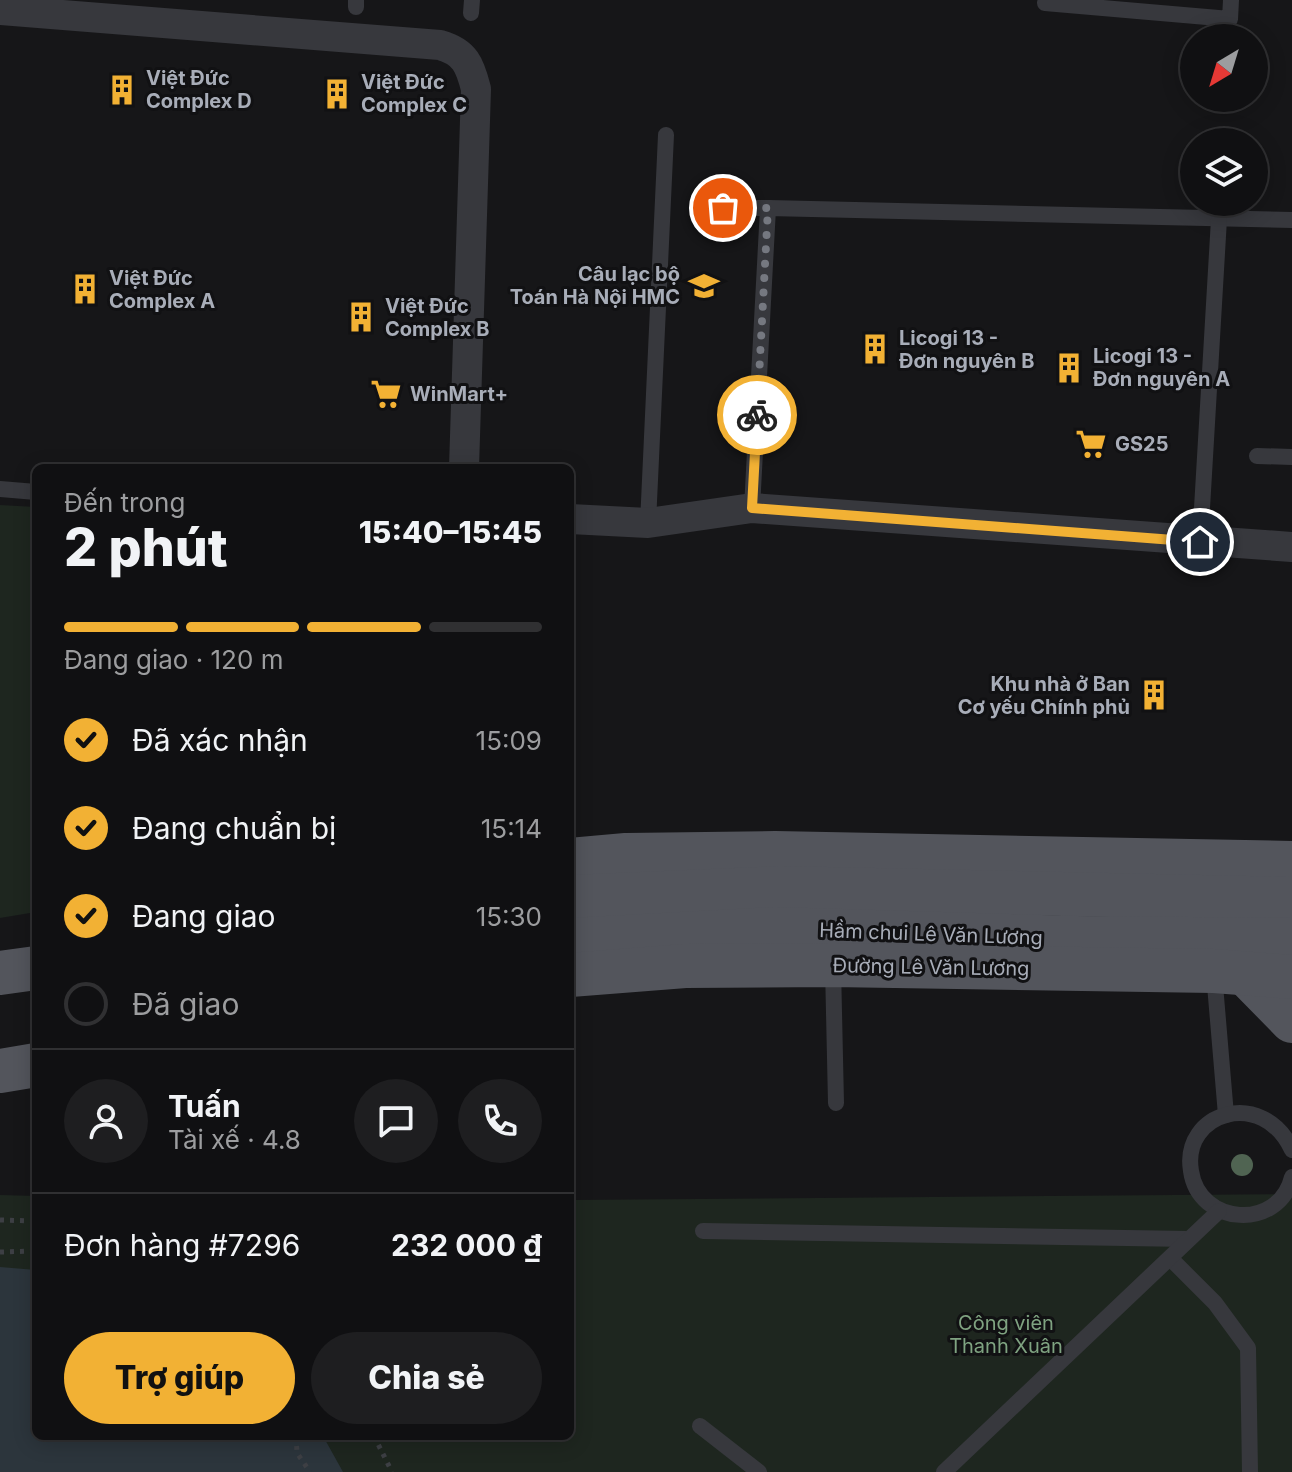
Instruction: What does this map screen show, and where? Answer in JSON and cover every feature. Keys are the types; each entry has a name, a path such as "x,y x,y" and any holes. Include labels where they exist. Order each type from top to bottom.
{"main road":[{"path":"574,860 626,855 775,853 1291,872"},
{"name":"Hầm chui Lê Văn Lương","path":"574,897 1291,872"},
{"name":"Hầm chui Lê Văn Lương","path":"574,940 775,929 1077,938 1292,940"},
{"name":"Đường Lê Văn Lương","path":"574,975 685,966 833,965 1292,977"},
{"path":"0,973 32,969"},
{"path":"1230,973 1292,1021"},
{"path":"0,1071 32,1066"}],"street":[{"path":"0,10 440,45 456,50 465,58 476,89 464,464"},
{"path":"574,519 648,523 752,508 1292,547"}],"lane":[{"path":"1045,3 1230,19 1231,0"},
{"path":"648,523 666,135"},
{"path":"700,208 1292,220"},
{"path":"752,508 768,208"},
{"path":"1200,542 1219,219"},
{"path":"1257,456 1292,457"},
{"path":"0,489 32,492"},
{"path":"833,965 836,1103"},
{"path":"1226,1115 1230,973"},
{"path":"1292,1150 1286,1136 1260,1115 1243,1112 1226,1115 1210,1123 1198,1135 1191,1152 1190,1169 1195,1186 1205,1201 1219,1211 1236,1216 1253,1215 1269,1209 1281,1199 1292,1177"},
{"path":"944,1472 1219,1211"},
{"path":"703,1231 1189,1239"},
{"path":"1170,1258 1215,1303 1248,1348 1250,1472"},
{"path":"700,1426 759,1472"}],"path":[{"path":"0,1220 32,1221"},
{"path":"0,1252 32,1251"},
{"path":"296,1440 297,1453 310,1472"},
{"path":"376,1440 392,1472"}],"green space":[{"path":"0,505 32,507 32,913 0,918"},
{"name":"Công viên Thanh Xuân","path":"1292,1194 1292,1472 0,1472 0,1195 32,1196 32,1440 574,1440 574,1200"}],"shaded area":[{"path":"0,1267 32,1270 32,1440 325,1440 343,1472 0,1472"}],"way so far":[{"path":"723,208 768,208 757,415"}],"place":[{"name":"Việt Đức Complex D","path":"122,90"},
{"name":"Việt Đức Complex C","path":"337,94"},
{"name":"Câu lạc bộ Toán Hà Nội HMC","path":"704,286"},
{"name":"Việt Đức Complex A","path":"85,289"},
{"name":"Việt Đức Complex B","path":"361,317"},
{"name":"Licogi 13 - Đơn nguyên B","path":"875,349"},
{"name":"Licogi 13 - Đơn nguyên A","path":"1069,368"},
{"name":"WinMart+","path":"386,394"},
{"name":"GS25","path":"1091,444"},
{"name":"Khu nhà ở Ban Cơ yếu Chính phủ","path":"1154,695"}],"route":[{"path":"757,415 752,508 1200,542"}]}
